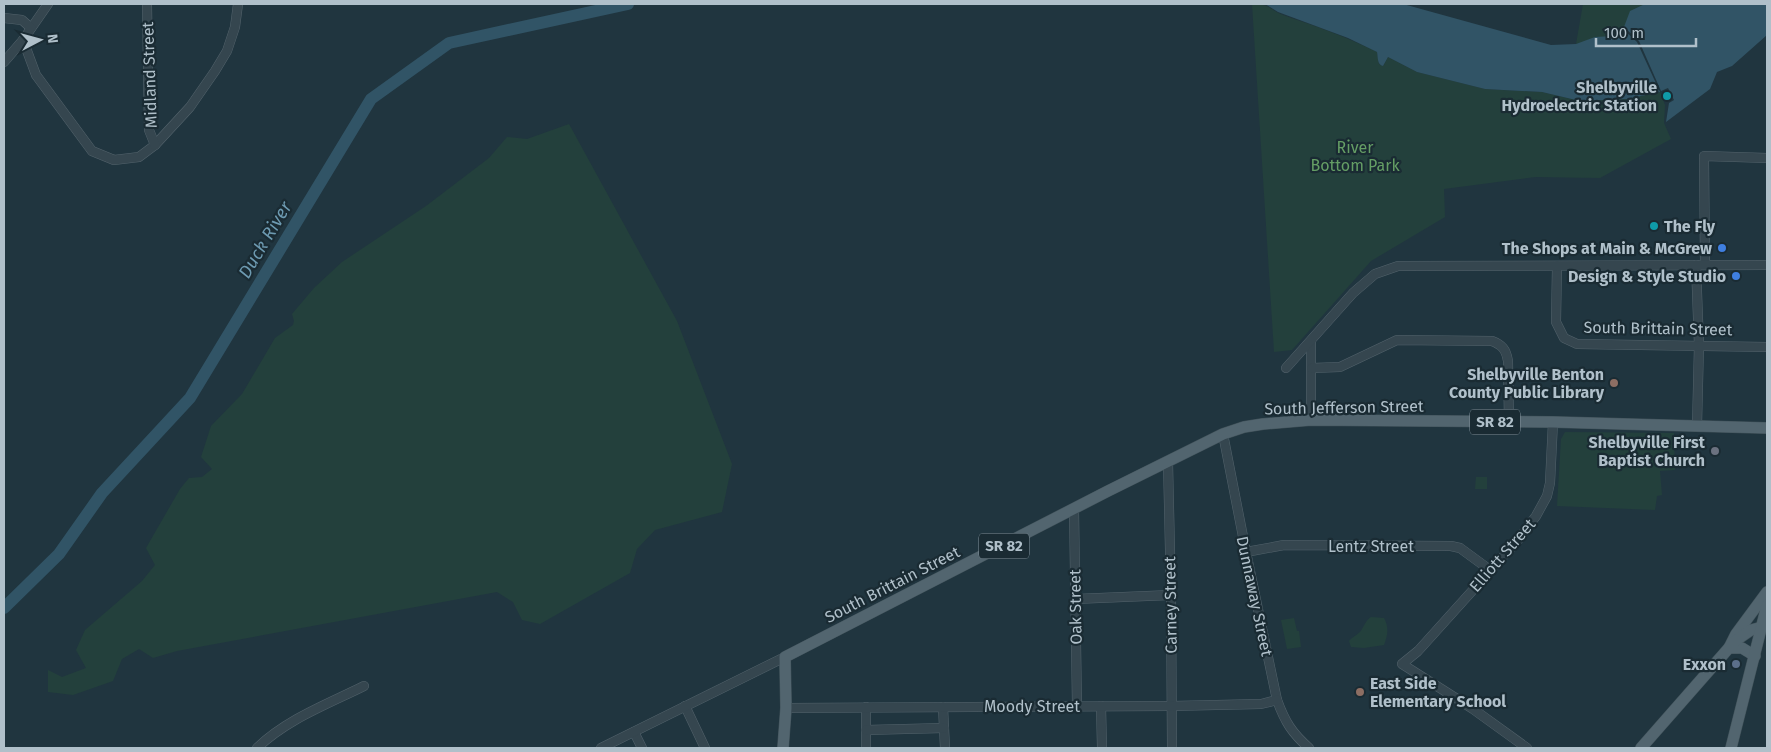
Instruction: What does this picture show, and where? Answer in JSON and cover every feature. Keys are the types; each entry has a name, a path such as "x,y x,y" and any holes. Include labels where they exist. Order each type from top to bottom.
{"main road":[{"name":"South Jefferson Street","path":"1223,434 1244,427 1311,420 1554,422 1767,428"},
{"name":"South Brittain Street","path":"785,657 1223,434"},
{"path":"1729,648 1736,634 1767,592"},
{"path":"1731,748 1755,656 1765,627 1767,605"},
{"path":"1641,748 1729,648 1751,630 1765,627"},
{"path":"1729,648 1742,648 1755,656"},
{"path":"782,748 786,708 785,657"}],"street":[{"path":"4,62 23,40 48,4"},
{"name":"Midland Street","path":"147,4 150,130 155,145"},
{"path":"23,40 36,75 92,152 114,160 139,157 155,145 190,107 215,71 227,51 236,27 238,4"},
{"path":"4,18 22,20 31,28"},
{"path":"1697,426 1704,156 1767,158"},
{"path":"1286,368 1353,293 1375,274 1398,266 1767,265"},
{"name":"South Brittain Street","path":"1557,266 1556,322 1564,338 1577,344 1699,344 1767,347"},
{"path":"1312,368 1340,367 1397,340 1492,341 1501,345 1506,352 1508,360 1509,422"},
{"path":"1311,342 1311,420"},
{"name":"Elliott Street","path":"1527,748 1473,709 1402,664 1418,651 1518,540 1536,516 1547,496 1552,470 1554,422"},
{"name":"Dunnaway Street","path":"1223,434 1277,700 1289,728 1309,748"},
{"name":"Carney Street","path":"1168,462 1172,748"},
{"name":"Oak Street","path":"1074,509 1077,706"},
{"name":"Lentz Street","path":"1246,552 1284,545 1451,546 1460,548 1490,570"},
{"path":"1074,599 1171,595"},
{"name":"South Brittain Street","path":"601,748 785,657"},
{"path":"258,748 270,736 304,715 364,686"},
{"name":"Moody Street","path":"786,708 1171,706 1262,704 1277,700"},
{"path":"685,706 705,748"},
{"path":"1101,706 1102,748"},
{"path":"866,707 866,748"},
{"path":"943,707 945,748"},
{"path":"866,730 944,728"},
{"path":"634,732 642,748"}],"green space":[{"name":"River Bottom Park","path":"1252,4 1266,6 1278,13 1331,32 1377,52 1379,64 1383,66 1388,57 1417,72 1485,89 1542,92 1580,101 1627,99 1660,92 1665,105 1664,123 1671,139 1600,178 1535,177 1444,189 1445,217 1371,261 1292,350 1274,352"},
{"path":"1583,4 1645,4 1624,27 1624,30 1614,36 1576,44"},
{"path":"569,124 677,321 732,464 722,512 655,530 637,549 630,573 540,624 522,620 513,602 497,592 177,651 153,658 139,649 122,659 113,681 73,695 48,692 48,670 62,677 86,668 76,650 85,630 142,581 155,565 146,548 180,489 189,478 202,477 212,469 201,457 211,426 242,394 275,338 293,325 292,314 314,288 342,262 426,206 489,158 507,137 527,139"},
{"path":"1565,432 1674,433 1675,470 1660,471 1662,495 1657,496 1655,510 1557,506 1561,439"},
{"path":"1476,477 1487,477 1487,489 1475,489"},
{"path":"1371,617 1384,618 1386,621 1387,631 1384,645 1364,648 1351,647 1349,641 1351,638 1360,632"},
{"path":"1294,618 1297,631 1299,631 1301,647 1287,649 1281,620"}],"water":[{"path":"1265,4 1403,4 1551,45 1576,44 1595,37 1614,36 1624,30 1637,42 1660,92 1627,99 1580,101 1542,92 1485,89 1417,72 1388,57 1383,66 1378,61 1377,52 1348,38 1278,12"},
{"path":"1645,4 1767,4 1767,35 1732,66 1717,72 1710,89 1666,122 1669,103 1674,100 1668,88 1661,91 1639,41 1624,27 1630,11"}],"waterway":[{"name":"Duck River","path":"4,608 59,554 102,493 190,398 371,99 449,43 628,4"}],"place":[{"name":"Shelbyville Hydroelectric Station","path":"1667,96"},
{"name":"The Fly","path":"1654,226"},
{"name":"The Shops at Main & McGrew","path":"1722,248"},
{"name":"Design & Style Studio","path":"1736,276"},
{"name":"Shelbyville Benton County Public Library","path":"1614,383"},
{"name":"Shelbyville First Baptist Church","path":"1715,451"},
{"name":"Exxon","path":"1736,664"},
{"name":"East Side Elementary School","path":"1360,692"}]}
